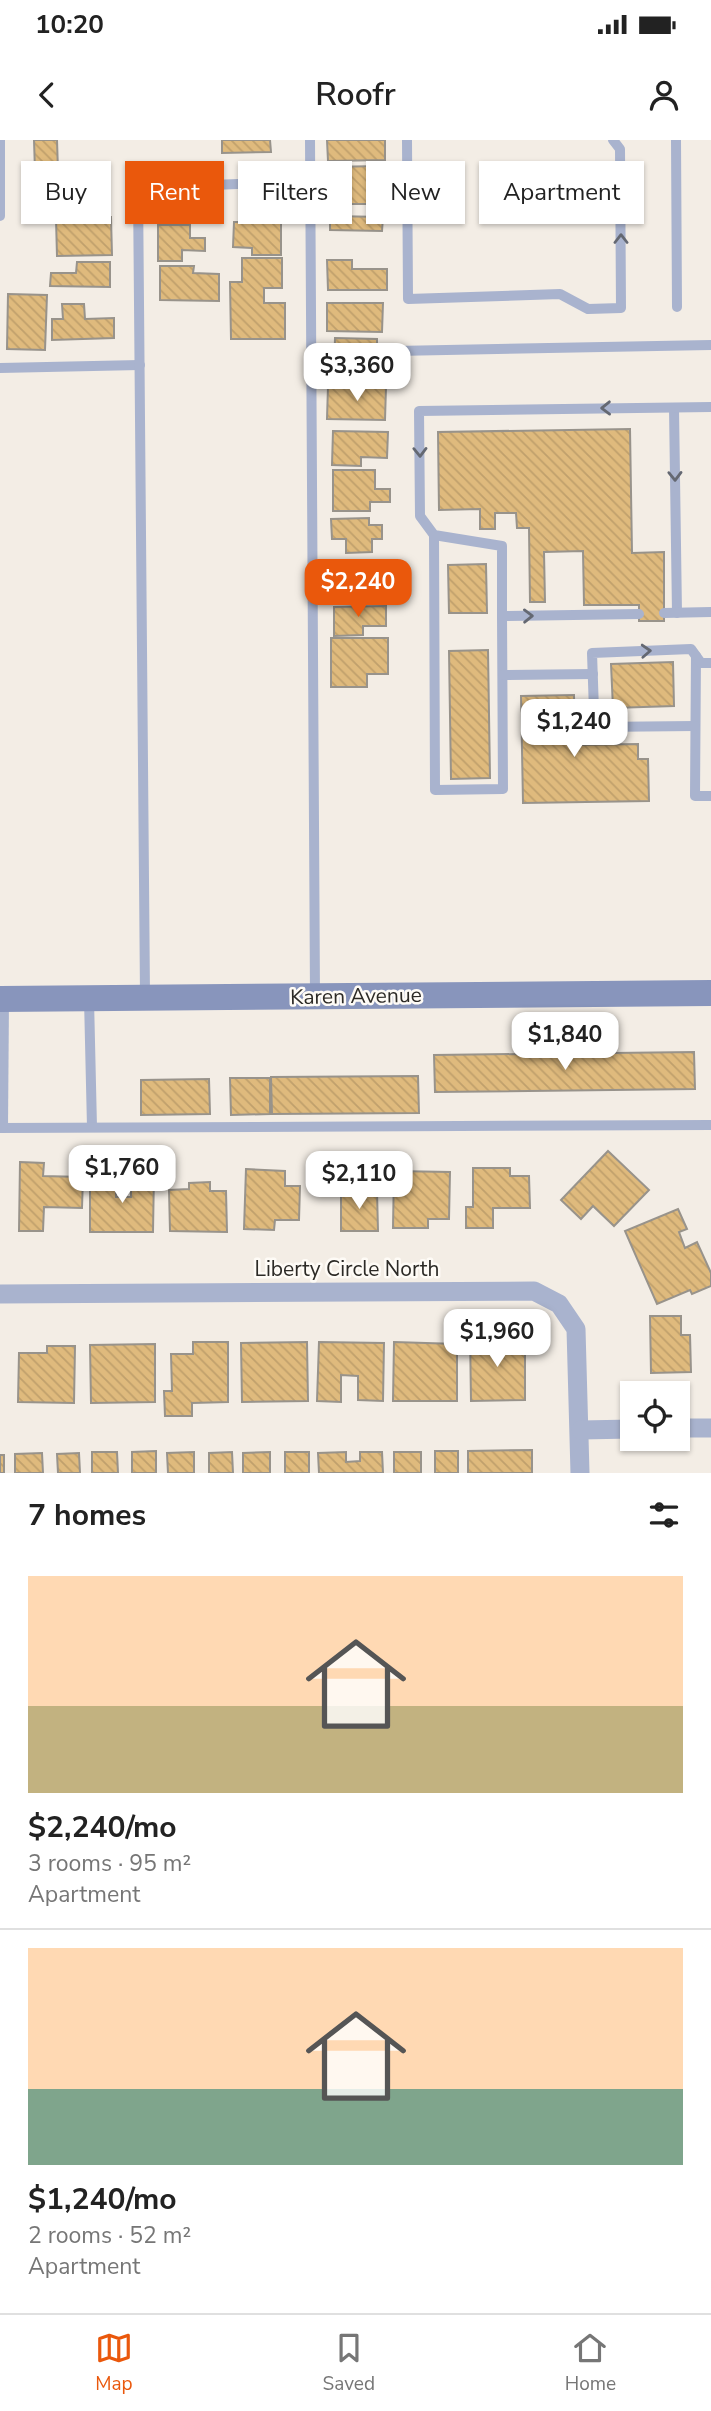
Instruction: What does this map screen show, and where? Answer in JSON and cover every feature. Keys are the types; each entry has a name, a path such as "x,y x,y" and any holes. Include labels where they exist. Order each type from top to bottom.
{"street":[{"name":"Karen Avenue","path":"2,999 711,993"},
{"name":"Liberty Circle North","path":"0,1294 534,1291 559,1304 576,1329 581,1430 580,1473"},
{"path":"690,1428 711,1428"},
{"path":"581,1430 620,1429"}],"lane":[{"path":"0,216 1,140"},
{"path":"310,140 311,161"},
{"path":"407,140 408,299 559,294 588,309 621,308 620,149 613,140"},
{"path":"676,140 677,307"},
{"path":"145,998 138,188 238,184"},
{"path":"311,224 314,997"},
{"path":"395,351 711,345"},
{"path":"0,368 140,365"},
{"path":"434,535 502,546 503,789 435,790 434,535 421,516 419,411 711,407"},
{"path":"674,408 677,613"},
{"path":"664,613 711,612"},
{"path":"502,616 639,614"},
{"path":"595,740 592,653 691,649 701,663 711,663"},
{"path":"696,655 695,796 711,796"},
{"path":"503,675 593,674"},
{"path":"595,727 695,726"},
{"path":"2,999 1,1128 711,1125"},
{"path":"89,999 92,1127"}],"building":[{"path":"34,140 57,140 58,161 35,161"},
{"path":"222,140 270,140 271,152 222,153"},
{"path":"327,140 385,140 385,160 328,161"},
{"path":"366,166 366,204 352,204 352,167"},
{"path":"352,216 366,217 366,224 382,224 382,231 330,230 330,224 352,224"},
{"path":"111,217 112,255 57,256 56,224 111,224"},
{"path":"234,222 281,224 281,255 252,255 252,248 233,247"},
{"path":"158,225 190,225 190,238 205,238 205,251 182,250 182,261 158,261"},
{"path":"242,258 282,258 282,288 264,288 264,303 285,303 285,339 231,339 230,282 242,282"},
{"path":"327,260 352,260 352,269 387,269 387,290 328,290"},
{"path":"77,262 110,262 110,287 50,286 51,273 76,273"},
{"path":"160,266 194,266 193,273 219,274 219,301 160,300"},
{"path":"8,294 47,295 45,350 7,349"},
{"path":"327,303 383,303 382,332 327,331"},
{"path":"62,304 84,304 85,319 114,318 114,338 52,340 52,319 63,319"},
{"path":"335,338 377,339 377,366 362,366 362,378 334,377"},
{"path":"328,386 386,387 385,420 327,419"},
{"path":"630,429 632,553 664,552 664,621 639,621 639,605 584,605 583,551 544,552 545,602 530,602 529,528 517,528 516,513 495,513 495,529 480,529 480,509 439,510 438,432"},
{"path":"333,431 388,432 387,458 361,457 361,466 332,465"},
{"path":"333,470 375,470 375,489 390,489 390,502 370,502 370,511 333,511"},
{"path":"369,518 369,525 382,525 382,539 372,539 372,552 346,553 346,539 332,539 331,519"},
{"path":"364,562 364,573 382,572 382,585 367,585 367,596 334,597 333,563"},
{"path":"486,564 487,613 449,613 448,565"},
{"path":"386,606 386,626 363,626 363,635 334,636 334,607"},
{"path":"331,638 388,638 388,674 367,674 367,687 331,687"},
{"path":"488,650 490,778 451,779 449,651"},
{"path":"673,662 674,706 613,708 611,664"},
{"path":"574,695 575,745 638,744 638,759 648,759 649,801 523,803 521,696"},
{"path":"694,1052 695,1089 435,1092 434,1055"},
{"path":"418,1076 419,1113 272,1114 271,1077"},
{"path":"230,1078 270,1078 270,1114 231,1115"},
{"path":"209,1079 210,1114 141,1115 141,1080"},
{"path":"608,1151 649,1190 614,1226 593,1206 581,1219 561,1200"},
{"path":"20,1162 44,1163 43,1176 83,1177 82,1208 44,1207 43,1231 19,1231"},
{"path":"473,1168 510,1168 510,1176 529,1176 530,1208 493,1208 493,1228 466,1228 466,1207 473,1207"},
{"path":"246,1169 285,1171 285,1186 300,1186 299,1220 275,1220 274,1230 244,1229"},
{"path":"394,1171 450,1172 449,1219 428,1219 428,1228 393,1228"},
{"path":"131,1173 154,1173 153,1232 90,1232 90,1178 116,1178 116,1197 131,1197"},
{"path":"210,1182 210,1191 226,1191 227,1232 170,1231 169,1190 189,1189 189,1183"},
{"path":"341,1191 377,1191 378,1231 341,1231"},
{"path":"678,1209 687,1229 679,1232 685,1248 697,1242 711,1273 711,1286 692,1294 690,1290 657,1304 625,1231"},
{"path":"650,1316 681,1316 681,1335 690,1335 691,1372 651,1373"},
{"path":"470,1333 489,1333 489,1342 525,1342 525,1400 471,1401"},
{"path":"193,1342 228,1342 228,1402 192,1403 192,1416 165,1416 164,1391 172,1391 171,1354 193,1354"},
{"path":"307,1342 308,1401 242,1402 241,1343"},
{"path":"319,1342 384,1343 383,1401 358,1400 358,1376 341,1375 341,1402 317,1401"},
{"path":"394,1342 457,1344 457,1401 393,1401"},
{"path":"155,1344 155,1402 91,1403 90,1345"},
{"path":"47,1346 75,1346 74,1403 18,1402 19,1353 47,1353"},
{"path":"532,1450 532,1473 468,1473 468,1451"},
{"path":"156,1451 156,1473 132,1473 132,1452"},
{"path":"435,1451 458,1451 458,1473 435,1473"},
{"path":"92,1452 117,1452 118,1473 92,1473"},
{"path":"194,1452 194,1473 168,1473 167,1453"},
{"path":"232,1452 233,1473 209,1473 209,1453"},
{"path":"270,1452 270,1473 243,1473 243,1453"},
{"path":"285,1452 309,1452 309,1473 285,1473"},
{"path":"346,1452 346,1462 360,1461 360,1452 382,1452 383,1473 319,1473 318,1453"},
{"path":"394,1452 421,1452 421,1473 394,1473"},
{"path":"42,1453 43,1473 15,1473 15,1454"},
{"path":"79,1453 80,1473 58,1473 57,1454"},
{"path":"0,1455 4,1455 4,1473 0,1473"}]}
